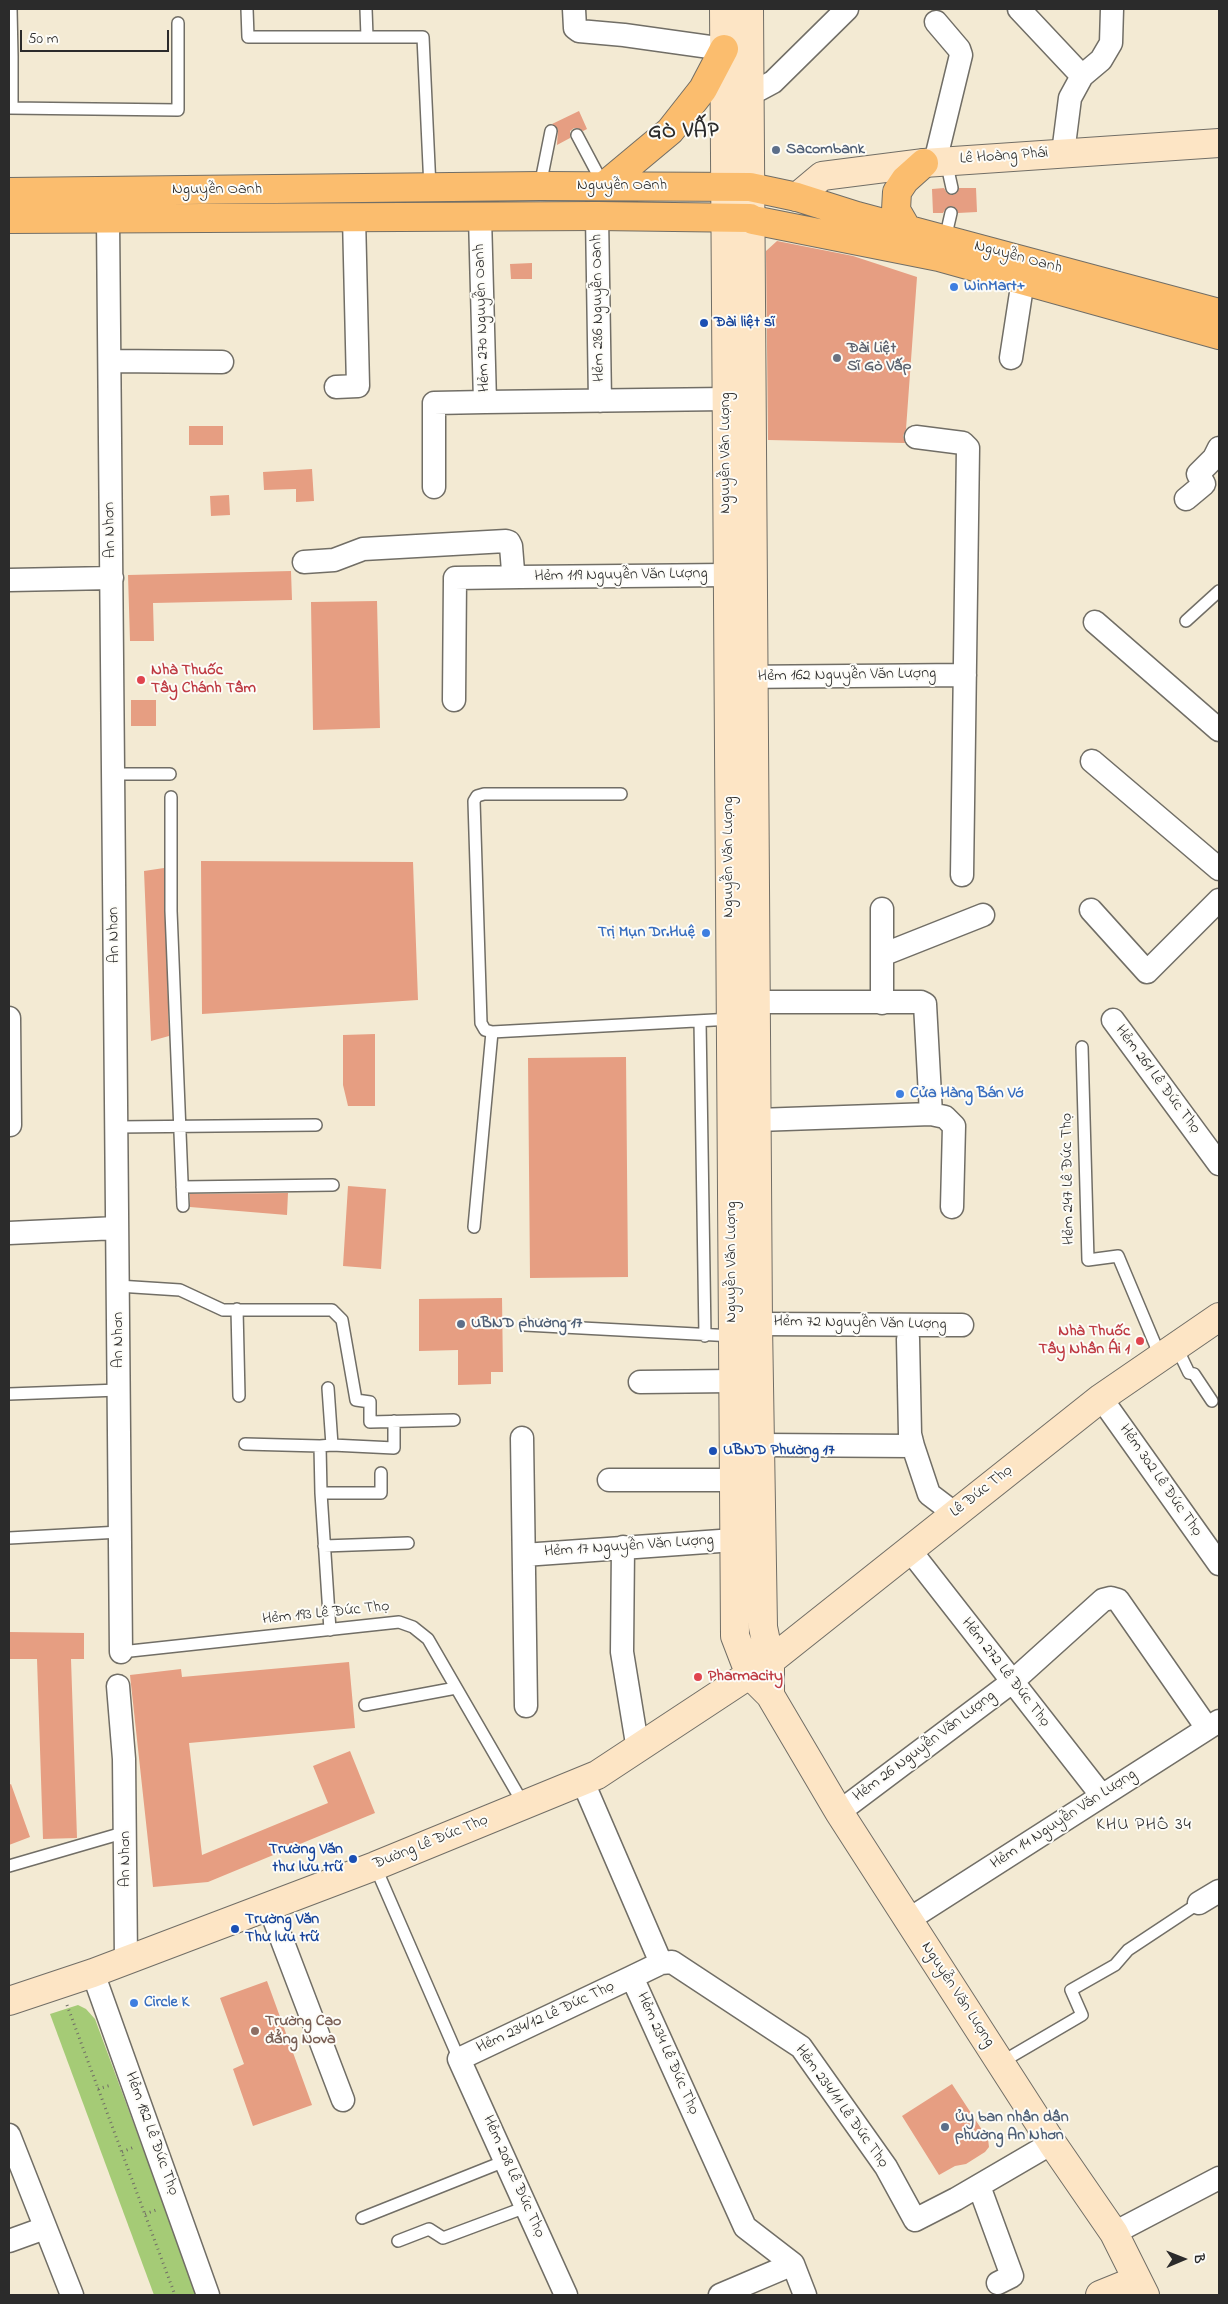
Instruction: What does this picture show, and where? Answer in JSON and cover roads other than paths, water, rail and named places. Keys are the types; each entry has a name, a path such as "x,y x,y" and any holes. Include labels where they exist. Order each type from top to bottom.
{"main road":[{"path":"604,186 670,131 703,90 724,49"},
{"path":"908,229 896,210 897,192 905,180 935,162"},
{"name":"Nguyễn Oanh","path":"9,192 540,186 737,187 797,198 908,229 942,248 1023,280 1219,334"},
{"path":"108,191 108,219"},
{"name":"Nguyễn Oanh","path":"9,219 597,216 737,218 885,245 942,248 1219,313"}],"street":[{"path":"574,9 575,28 579,31 624,35 724,49"},
{"name":"Nguyễn Văn Lượng","path":"724,9 724,49 737,187 741,677 750,1331 760,1445 763,1627 760,1668"},
{"name":"Nguyễn Văn Lượng","path":"737,187 750,91 749,9"},
{"path":"750,91 760,90 773,82 847,9"},
{"path":"1019,9 1082,76"},
{"path":"1063,153 1070,98 1082,76 1101,60 1110,43 1112,9"},
{"path":"935,162 961,54 959,49 936,22"},
{"name":"Lê Hoàng Phái","path":"797,198 822,176 935,162 1219,143"},
{"name":"Hẻm 286 Nguyễn Oanh","path":"597,216 600,401"},
{"path":"336,387 358,386 354,217"},
{"name":"Hẻm 270 Nguyễn Oanh","path":"434,487 434,403 485,402 480,217"},
{"name":"Nguyễn Văn Lượng","path":"737,218 726,400 727,575 741,677"},
{"name":"An Nhơn","path":"108,219 121,1652"},
{"path":"1011,358 1023,280"},
{"path":"110,361 222,362"},
{"path":"485,402 726,400"},
{"path":"916,437 963,443 968,448 969,457 962,875"},
{"path":"1186,499 1204,484 1198,474 1214,458 1219,448"},
{"name":"Hẻm 119 Nguyễn Văn Lượng","path":"304,562 334,560 364,550 506,541 511,546 513,570 520,577 727,575"},
{"path":"454,700 455,578 520,577"},
{"path":"9,580 112,578"},
{"path":"1095,622 1219,730"},
{"name":"Hẻm 162 Nguyễn Văn Lượng","path":"741,677 965,675"},
{"path":"1092,761 1219,870"},
{"path":"1091,910 1148,972 1219,900"},
{"path":"882,909 882,1003"},
{"path":"882,955 983,914"},
{"path":"747,1013 882,1003 921,1002 925,1004 931,1114"},
{"name":"Nguyễn Văn Lượng","path":"747,1013 757,1120 750,1331 733,1381 735,1636 760,1668 770,1695 839,1812 1000,2063 1114,2233 1141,2288"},
{"path":"9,1018 10,1125"},
{"name":"Hẻm 261 Lê Đức Thọ","path":"1112,1020 1219,1164"},
{"path":"757,1120 931,1114 945,1117 954,1126 952,1207"},
{"path":"9,1232 118,1228"},
{"name":"Lê Đức Thọ","path":"760,1668 1101,1398 1219,1317"},
{"name":"Hẻm 72 Nguyễn Văn Lượng","path":"750,1331 962,1325"},
{"path":"908,1339 910,1434 913,1446 929,1494 954,1513"},
{"path":"640,1382 733,1381"},
{"name":"Hẻm 302 Lê Đức Thọ","path":"1101,1398 1219,1564"},
{"name":"Hẻm 17 Nguyễn Văn Lượng","path":"522,1438 526,1706"},
{"path":"760,1445 913,1446"},
{"path":"609,1480 734,1480"},
{"name":"Hẻm 17 Nguyễn Văn Lượng","path":"524,1555 734,1540"},
{"path":"623,1547 622,1652 638,1750"},
{"name":"Hẻm 272 Lê Đức Thọ","path":"910,1549 1102,1796"},
{"name":"Hẻm 26 Nguyễn Văn Lượng","path":"839,1812 1012,1682 1103,1600 1112,1598 1118,1600 1213,1725"},
{"name":"Đường Lê Đức Thọ","path":"93,1973 375,1866 584,1782 638,1750 760,1668"},
{"name":"An Nhơn","path":"118,1686 124,1759 126,1960"},
{"name":"Hẻm 14 Nguyễn Văn Lượng","path":"908,1920 1213,1725"},
{"path":"584,1782 661,1963"},
{"path":"1199,1903 1219,1891"},
{"path":"269,1906 343,2100"},
{"name":"Hẻm 234/11 Lê Đức Thọ","path":"661,1963 672,1962 801,2047 886,2168 915,2220 979,2186 1052,2142"},
{"name":"Hẻm 234 Lê Đức Thọ","path":"661,1963 632,1977 745,2227 793,2264"},
{"path":"9,2001 93,1973"},
{"name":"Hẻm 182 Lê Đức Thọ","path":"93,1973 208,2295"},
{"name":"Hẻm 234/12 Lê Đức Thọ","path":"459,2058 632,1977"},
{"name":"Hẻm 208 Lê Đức Thọ","path":"459,2058 566,2295"},
{"path":"9,2135 72,2295"},
{"path":"1114,2233 1219,2178"},
{"path":"979,2186 1012,2276 998,2283"},
{"path":"9,2241 45,2228"},
{"path":"720,2295 793,2264 805,2295"},
{"path":"1100,2295 1141,2288"}],"lane":[{"path":"11,9 10,108 178,110 178,23"},
{"path":"247,9 248,37 423,37 430,188"},
{"path":"366,9 367,37"},
{"path":"540,186 551,131"},
{"path":"577,134 604,186"},
{"path":"935,162 952,188"},
{"path":"942,248 952,213"},
{"path":"1186,621 1219,591"},
{"path":"114,774 170,774"},
{"path":"621,794 484,794 477,796 474,801 481,1022 485,1030 492,1032 700,1021 747,1013"},
{"path":"171,797 171,911 183,1206"},
{"path":"700,1021 705,1336"},
{"path":"474,1227 492,1032"},
{"name":"Hẻm 247 Lê Đức Thọ","path":"1082,1047 1088,1260 1118,1256 1168,1351"},
{"path":"117,1127 316,1125"},
{"path":"182,1187 333,1185"},
{"path":"118,1286 180,1290 223,1310 332,1310 342,1320 356,1400 370,1402 370,1422 454,1420"},
{"path":"237,1309 239,1396"},
{"path":"525,1325 705,1336 750,1331"},
{"path":"1168,1351 1188,1373 1194,1374 1212,1401"},
{"path":"328,1388 326,1446 321,1493 330,1630"},
{"path":"9,1394 119,1390"},
{"path":"245,1444 394,1448 394,1421"},
{"path":"321,1493 381,1493 381,1472"},
{"path":"9,1538 120,1532"},
{"path":"324,1546 408,1543"},
{"name":"Hẻm 193 Lê Đức Thọ","path":"121,1652 399,1622 413,1627 428,1639 524,1805"},
{"path":"365,1705 456,1688"},
{"path":"9,1866 126,1832"},
{"path":"375,1866 459,2058"},
{"path":"1000,2063 1082,2014 1071,1990 1115,1965 1128,1950 1199,1903"},
{"path":"362,2218 506,2160"},
{"path":"398,2240 429,2229 444,2238 526,2207"}],"place":[{"name":"Sacombank","path":"776,150"},
{"name":"WinMart+","path":"954,287"},
{"name":"Đài liệt sĩ","path":"704,323"},
{"name":"Đài Liệt Sĩ Gò Vấp","path":"837,358"},
{"name":"Nhà Thuốc Tây Chánh Tâm","path":"141,680"},
{"name":"Trị Mụn Dr.Huệ","path":"706,933"},
{"name":"Cửa Hàng Bán Vớ","path":"900,1094"},
{"name":"UBND phường 17","path":"461,1324"},
{"name":"Nhà Thuốc Tây Nhân Ái 1","path":"1140,1341"},
{"name":"UBND Phường 17","path":"713,1451"},
{"name":"Pharmacity","path":"698,1677"},
{"name":"Trường Văn thư lưu trữ","path":"353,1859"},
{"name":"Trường Văn Thư lưu trữ","path":"235,1929"},
{"name":"Circle K","path":"134,2003"},
{"name":"Trường Cao đẳng Nova","path":"255,2031"},
{"name":"Ủy ban nhân dân phường An Nhơn","path":"945,2127"}],"district":[{"name":"GÒ VẤP","path":"684,134"},
{"name":"KHU PHỐ 34","path":"1144,1826"}]}
